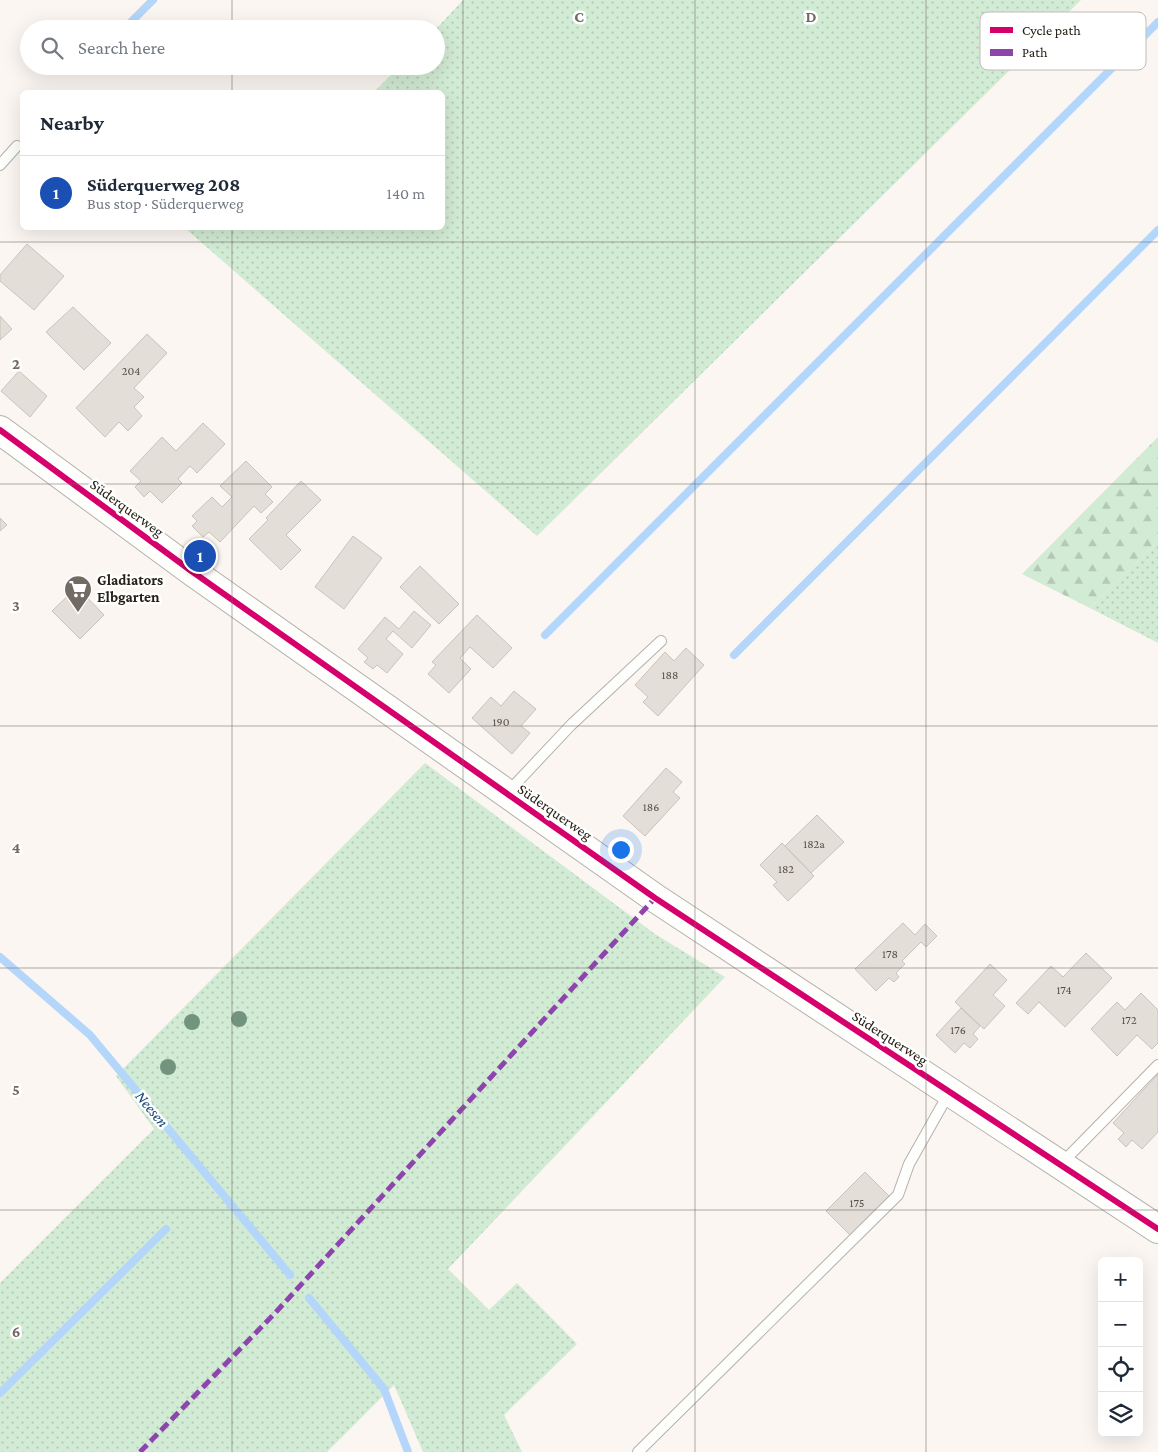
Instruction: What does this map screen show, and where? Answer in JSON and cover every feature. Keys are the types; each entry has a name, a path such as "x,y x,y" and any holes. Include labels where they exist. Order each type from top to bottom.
{"street":[{"name":"Süderquerweg","path":"0,430 190,570 655,898 1158,1229"}],"lane":[{"path":"0,165 17,146"},
{"path":"507,794 571,725 661,641"},
{"path":"1060,1165 1158,1064"},
{"path":"638,1452 898,1196 909,1164 949,1092"}],"green space":[{"path":"463,0 1081,0 1069,12 980,12 980,70 1010,70 537,536 187,230 445,230 445,90 376,90 391,75 445,75 444,20"},
{"path":"1158,437 1158,541 1090,608 1022,574"},
{"path":"1158,541 1158,643 1090,608"},
{"path":"425,763 655,934 725,977 448,1269 489,1310 517,1283 577,1344 504,1415 522,1452 423,1452 394,1385 327,1452 0,1452 0,1283 154,1129 116,1076"}],"building":[{"path":"27,244 64,276 34,310 0,281 0,275"},
{"path":"73,307 111,343 84,370 46,332"},
{"path":"0,316 12,329 0,340"},
{"path":"147,334 167,353 134,388 144,397 134,407 142,416 128,431 119,422 105,437 76,408"},
{"path":"19,371 47,396 30,417 1,391"},
{"path":"203,423 225,444 197,473 190,466 178,479 182,483 162,503 150,491 144,497 135,487 141,481 130,471 162,437 176,451"},
{"path":"246,461 272,487 265,494 273,502 261,513 254,506 220,542 209,532 203,537 192,526 197,521 192,516 212,497 222,507 232,497 220,486"},
{"path":"301,481 321,500 286,535 301,550 281,570 249,539"},
{"path":"0,518 7,525 0,531"},
{"path":"353,536 382,558 344,609 315,587"},
{"path":"420,566 459,604 439,624 400,587"},
{"name":"Gladiators Elbgarten","path":"77,587 104,615 80,639 52,611"},
{"path":"414,611 431,625 412,648 393,631 386,639 403,654 387,673 377,665 373,669 364,662 368,658 358,649 385,617 399,629"},
{"path":"477,615 512,648 493,668 470,647 460,658 471,669 449,693 428,674 436,665 432,662"},
{"path":"686,648 704,665 658,716 643,702 648,697 635,685 665,652 674,661"},
{"path":"514,691 536,709 521,726 530,733 512,754 472,718 491,697 501,706"},
{"path":"666,768 682,782 673,792 680,798 645,836 623,816"},
{"path":"817,815 844,842 811,873 785,846"},
{"path":"782,843 814,876 788,901 773,885 777,882 760,865"},
{"path":"903,923 915,935 925,924 937,936 926,947 921,942 902,961 905,964 896,973 899,977 894,982 889,978 876,991 855,969"},
{"path":"1086,953 1112,978 1065,1027 1039,1002 1028,1014 1016,1003 1051,966 1063,977"},
{"path":"990,964 1007,980 993,995 1005,1006 984,1029 955,1002"},
{"path":"1141,993 1158,1010 1158,1043 1152,1049 1137,1035 1117,1056 1091,1029 1117,1002 1125,1010"},
{"path":"961,1008 980,1026 973,1034 978,1039 970,1048 964,1043 955,1053 936,1035"},
{"path":"1158,1074 1158,1132 1142,1149 1132,1140 1126,1147 1118,1139 1124,1133 1113,1123"},
{"path":"865,1172 889,1196 850,1235 826,1211"}],"waterway":[{"path":"133,20 153,0"},
{"path":"1146,34 1158,22"},
{"path":"545,635 1110,70"},
{"path":"734,655 1158,230"},
{"name":"Neesen","path":"0,957 90,1035 290,1275"},
{"path":"0,1393 166,1229"},
{"name":"Neesen","path":"309,1298 384,1389 408,1452"}],"marked path":[{"path":"140,1452 276,1312 655,898"}],"cycle path":[{"path":"0,430 190,570 655,898 1158,1229"}],"place":[{"name":"Süderquerweg 208","path":"200,556"},
{"name":"Gladiators Elbgarten","path":"78,613"}]}
